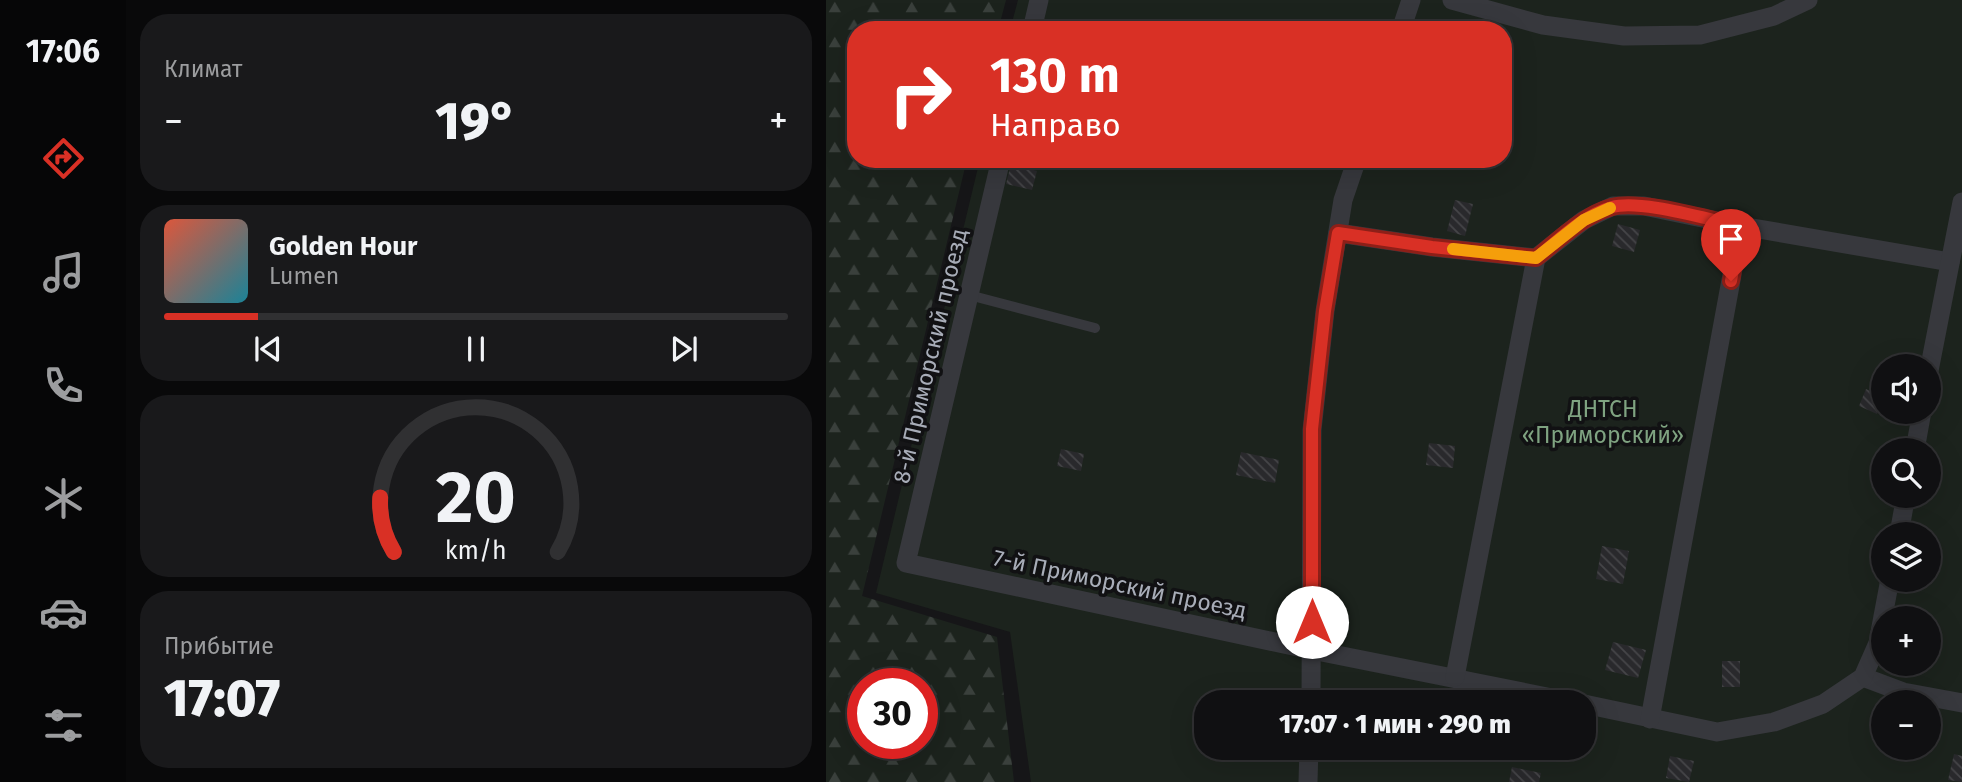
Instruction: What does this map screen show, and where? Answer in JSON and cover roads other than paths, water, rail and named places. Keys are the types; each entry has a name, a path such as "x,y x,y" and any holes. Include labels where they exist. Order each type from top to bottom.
{"street":[{"path":"1034,21 1039,0"},
{"path":"1404,21 1411,0"},
{"path":"1452,0 1543,25 1624,36 1700,35 1774,16 1808,0"},
{"name":"8-й Приморский проезд","path":"906,563 999,168"},
{"path":"1311,690 1312,429 1325,311 1343,200 1354,168"},
{"path":"1932,354 1962,202"},
{"path":"1455,677 1536,258 1584,220 1613,206 1644,206 1741,226 1950,262"},
{"path":"1650,719 1741,226"},
{"path":"1338,233 1432,247 1536,258"},
{"name":"7-й Приморский проезд","path":"906,563 1312,650 1516,690"},
{"path":"1596,707 1717,732 1774,722 1823,705 1863,677 1878,643 1888,592"},
{"path":"1863,677 1903,692 1962,703"},
{"path":"1308,782 1309,760"}],"lane":[{"path":"969,295 1095,328"}],"park label":[{"name":"ДНТСН «Приморский»","path":"1603,422"}]}
